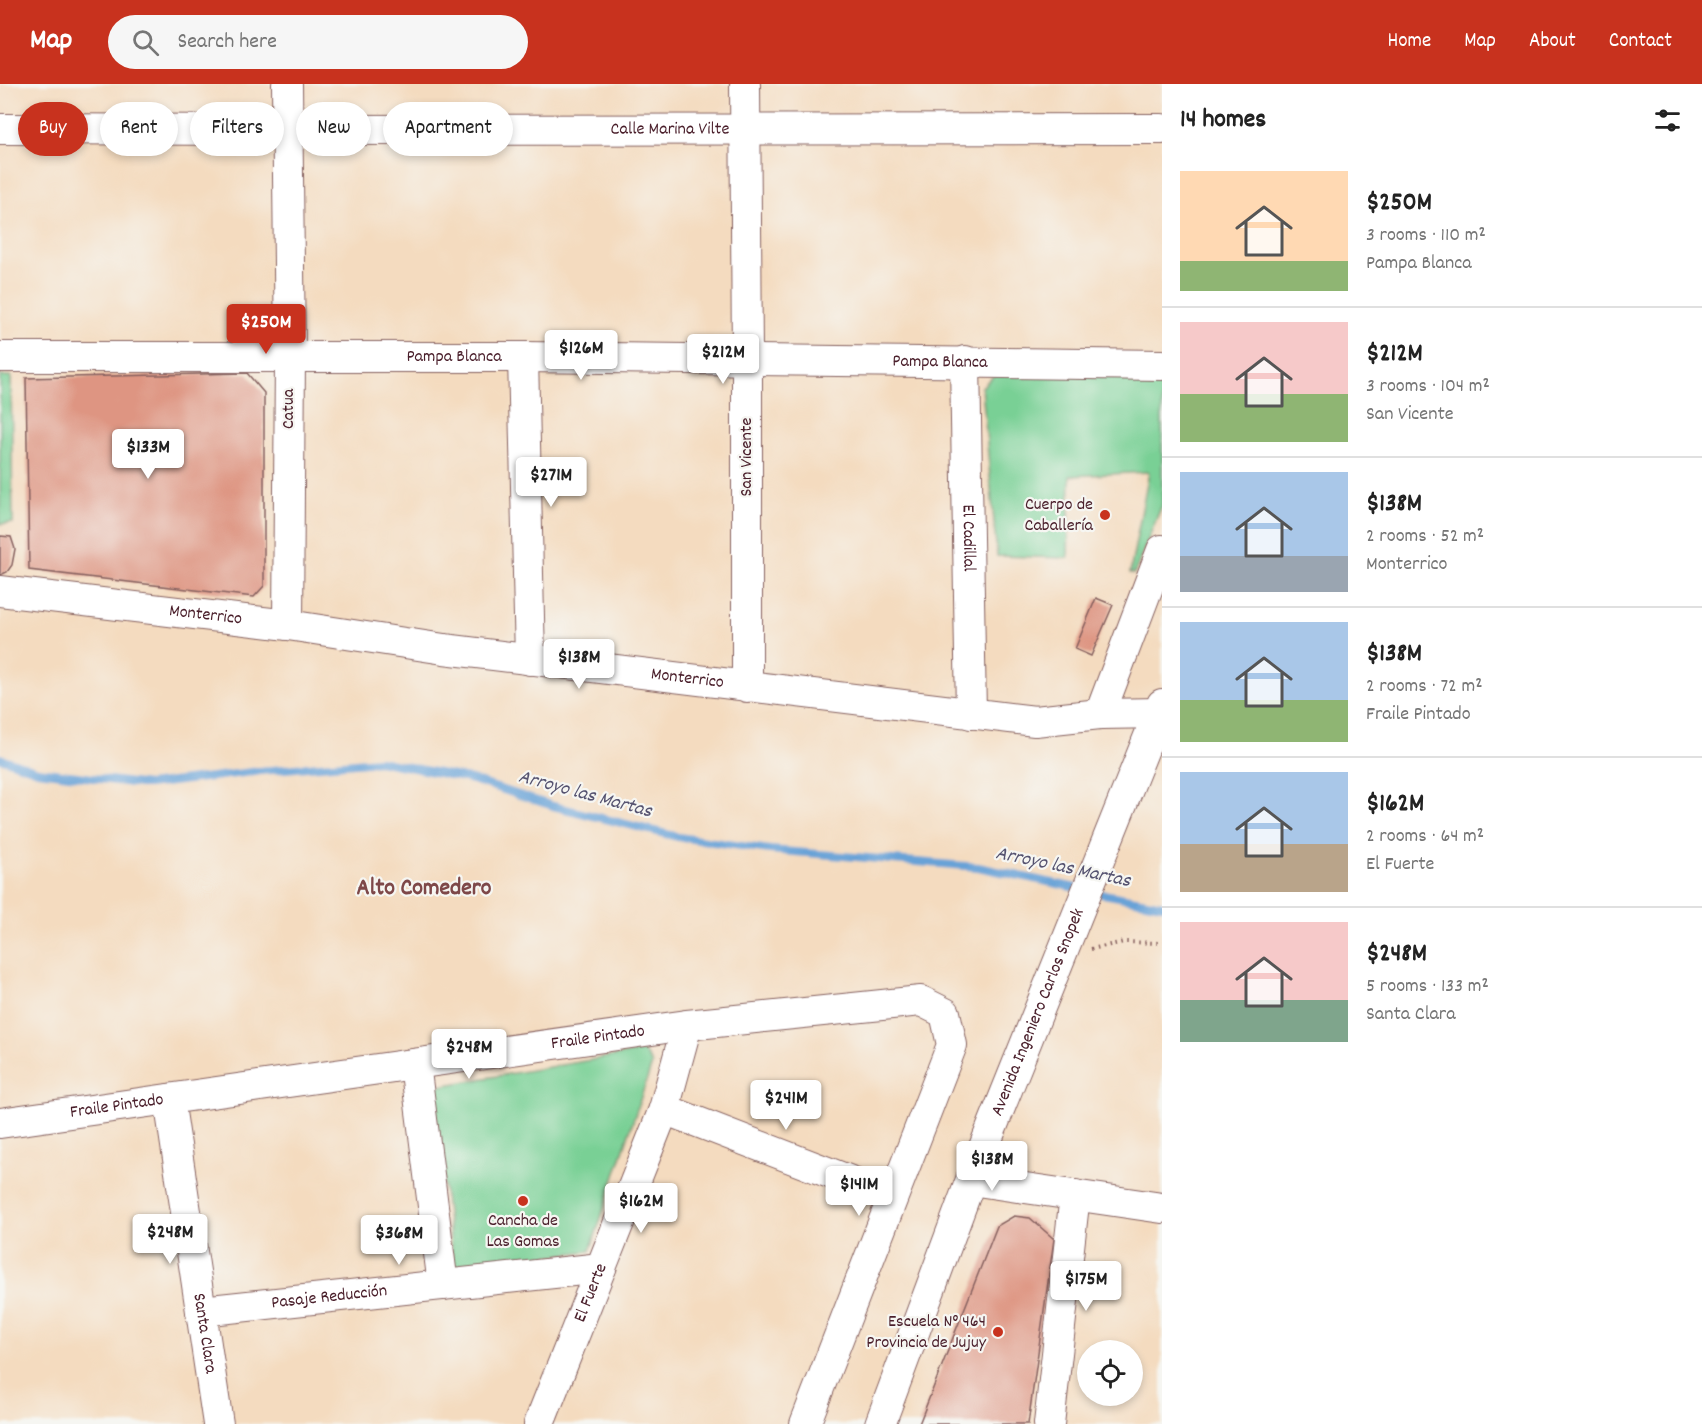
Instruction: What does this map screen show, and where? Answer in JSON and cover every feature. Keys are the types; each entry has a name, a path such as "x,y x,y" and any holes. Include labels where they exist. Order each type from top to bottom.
{"street":[{"name":"Catua","path":"287,84 290,357 288,625"},
{"name":"San Vicente","path":"745,84 747,687"},
{"name":"Calle Marina Vilte","path":"0,129 1162,129"},
{"name":"Pampa Blanca","path":"0,357 523,357 1162,365"},
{"path":"523,357 530,660"},
{"name":"El Cadillal","path":"965,361 971,714"},
{"path":"1100,714 1162,550"},
{"name":"Monterrico","path":"0,591 288,625 530,660 1035,721 1161,710"},
{"name":"Avenida Ingeniero Carlos Snopek","path":"880,1424 972,1177 1161,710"},
{"name":"Fraile Pintado","path":"0,1123 687,1025 921,1001 945,1013 952,1046 892,1197"},
{"name":"El Fuerte","path":"539,1424 663,1109 687,1025"},
{"path":"415,1064 443,1286"},
{"name":"Santa Clara","path":"169,1099 218,1424"},
{"path":"663,1109 892,1197 805,1424"},
{"path":"972,1177 984,1182 1162,1208"},
{"path":"1049,1424 1075,1195"},
{"name":"Pasaje Reducción","path":"201,1311 601,1268"}],"path":[{"path":"1061,956 1124,942 1162,943"}],"green space":[{"path":"996,373 1162,377 1162,505 1134,574 1130,573 1149,472 1070,476 1068,558 997,556 982,387"},
{"path":"0,376 11,376 13,523 0,524"},
{"path":"643,1051 652,1064 590,1251 453,1267 433,1087"}],"building":[{"path":"247,373 264,393 264,586 254,597 29,570 26,378"},
{"path":"0,536 11,537 15,549 12,565 7,572 0,575"},
{"path":"1096,598 1113,605 1091,656 1075,649"},
{"name":"Escuela N° 464 Provincia de Jujuy","path":"1014,1216 1030,1218 1054,1239 1028,1424 919,1424 997,1226"}],"waterway":[{"name":"Arroyo las Martas","path":"0,758 38,771 148,785 260,771 379,761 469,779 553,806 678,837 770,850 978,867 1081,889"},
{"name":"Arroyo las Martas","path":"1093,892 1162,905"}],"place":[{"name":"Cuerpo de Caballería","path":"1105,515"},
{"name":"Cancha de Las Gomas","path":"523,1201"},
{"name":"Escuela N° 464 Provincia de Jujuy","path":"998,1332"}],"district":[{"name":"Alto Comedero","path":"424,889"}]}
